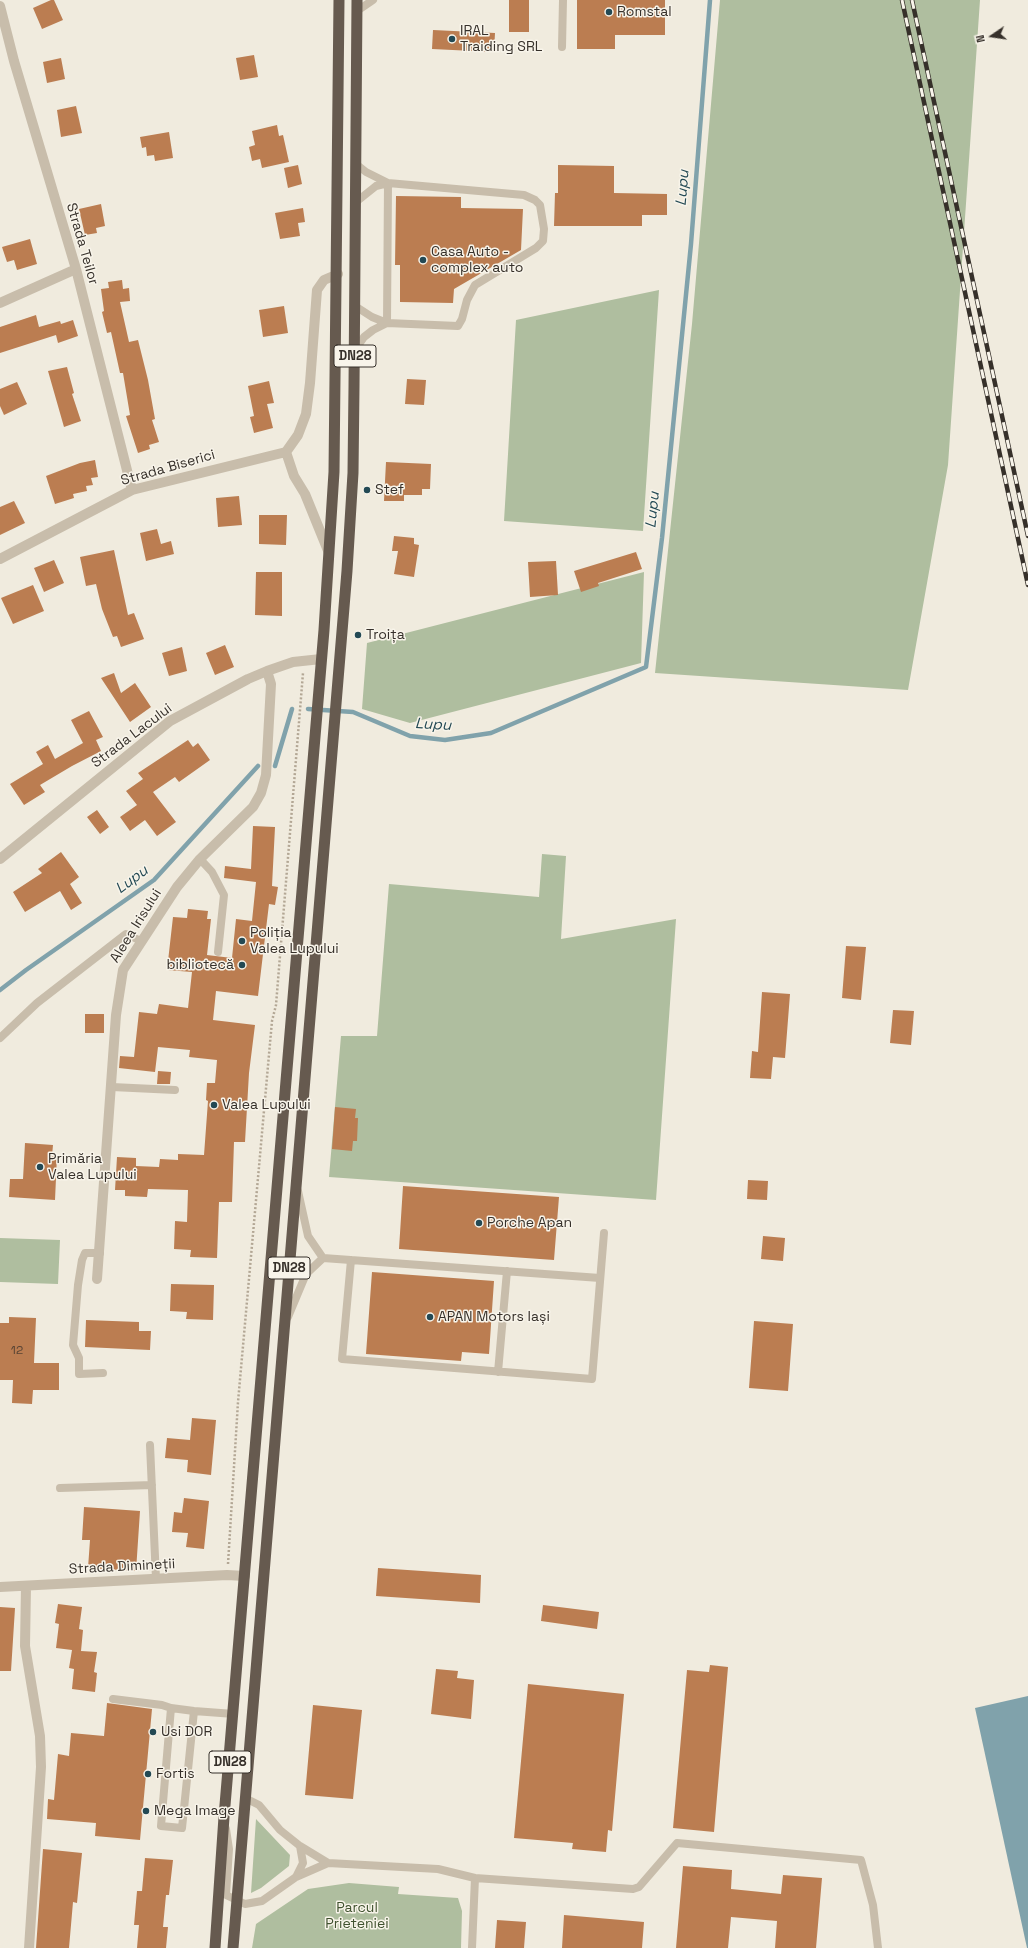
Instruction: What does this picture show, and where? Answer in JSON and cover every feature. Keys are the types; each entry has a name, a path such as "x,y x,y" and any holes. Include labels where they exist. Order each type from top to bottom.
{"highway":[{"name":"DN28","path":"215,1948 224,1817 234,1714 329,553 334,472 338,274 340,0"},
{"name":"DN28","path":"234,1948 245,1798 345,593 352,488 355,350 357,6"}],"street":[{"name":"Strada Teilor","path":"0,6 14,61 76,269 132,490"},
{"path":"0,302 76,269"},
{"path":"329,553 304,494 294,476 286,452 298,435 306,414 310,383 317,290 324,280 338,274"},
{"name":"Strada Biserici","path":"0,559 132,490 286,452"},
{"name":"Strada Lacului","path":"0,859 170,721 248,679 267,671 304,660 321,659"},
{"name":"Aleea Irisului","path":"97,1279 116,1015 123,970 177,887 200,859 253,807 262,793 266,775 272,684 267,671"},
{"name":"Strada Dimineții","path":"0,1587 227,1575 245,1576"},
{"path":"26,1586 25,1646 40,1736 41,1767 29,1948"}],"lane":[{"path":"357,6 372,0"},
{"path":"562,47 563,0"},
{"path":"356,164 366,172 388,183"},
{"path":"387,323 388,183"},
{"path":"355,306 372,317 387,323 458,326 462,319 466,300 475,285 536,248 543,241 544,229 540,205 535,200 524,195 388,183 376,186 356,202"},
{"path":"355,350 364,337 373,330 387,323"},
{"path":"200,859 212,872 224,895 218,952"},
{"path":"0,1038 37,1003 126,934 141,941"},
{"path":"112,1087 175,1090"},
{"path":"296,1182 308,1236 323,1258"},
{"path":"351,1260 342,1359 592,1380 604,1233"},
{"path":"100,1253 85,1253 82,1260 78,1285 74,1345 79,1358 79,1374 103,1373"},
{"path":"284,1325 306,1274 323,1258 600,1278"},
{"path":"498,1372 507,1271"},
{"path":"150,1445 156,1579"},
{"path":"60,1488 152,1485"},
{"path":"114,1699 194,1711 234,1714"},
{"path":"171,1708 161,1826 182,1828 194,1711"},
{"path":"245,1798 258,1805 280,1830 300,1846 328,1863"},
{"path":"224,1817 229,1849 226,1895 245,1904 262,1901 296,1877 328,1863 438,1870 475,1878 633,1889 639,1887 677,1843 861,1860 873,1905 878,1948"},
{"path":"296,1877 303,1862 300,1846"},
{"path":"472,1948 475,1878"}],"path":[{"path":"227,1575 238,1402 272,1021 277,997 304,660"}],"green space":[{"path":"720,0 980,0 948,465 908,690 655,673 692,324"},
{"path":"659,290 643,531 504,521 516,320"},
{"path":"644,572 641,663 410,723 362,709 367,643"},
{"path":"542,854 566,856 561,939 676,919 656,1200 329,1177 341,1036 377,1036 389,884 539,897"},
{"path":"0,1238 60,1240 58,1284 0,1282"},
{"path":"256,1819 290,1855 289,1866 261,1888 251,1893"},
{"name":"Parcul Prieteniei","path":"349,1883 399,1887 398,1894 458,1898 462,1911 461,1948 252,1948 256,1924 308,1889"}],"water":[{"path":"1028,1696 1028,1948 1027,1948 975,1708"}],"building":[{"path":"54,0 63,20 42,29 33,8"},
{"path":"509,0 529,0 529,32 509,32"},
{"path":"577,0 665,0 665,35 615,35 615,49 577,49"},
{"path":"433,30 495,33 494,52 432,49"},
{"path":"254,55 258,77 240,80 236,58"},
{"path":"61,58 65,79 47,83 43,62"},
{"path":"76,106 82,133 61,137 57,110"},
{"path":"277,125 279,136 283,135 289,162 262,168 260,159 252,161 249,147 255,145 252,131"},
{"path":"169,132 173,158 155,161 154,155 147,156 146,147 142,148 140,137"},
{"path":"298,165 302,184 288,188 284,168"},
{"path":"558,165 614,166 614,193 667,194 667,215 642,215 642,226 554,226 555,193 558,193"},
{"path":"396,196 461,197 461,208 523,209 521,250 454,289 453,303 400,302 400,265 395,265"},
{"path":"101,204 105,226 96,228 97,233 85,235 79,209"},
{"path":"303,208 305,222 298,223 300,236 280,239 275,213"},
{"path":"30,239 37,264 17,270 14,260 7,262 2,247"},
{"path":"122,280 123,289 129,288 130,301 120,302 129,342 138,340 148,380 155,419 152,420 159,442 149,445 150,449 138,453 126,416 130,415 123,373 120,373 111,332 107,333 102,312 104,311 101,289 109,288 108,282"},
{"path":"284,306 288,333 263,337 259,310"},
{"path":"36,315 39,327 60,321 61,324 73,320 78,336 58,343 56,335 0,353 0,327"},
{"path":"67,367 74,393 72,394 81,421 64,427 48,371"},
{"path":"407,379 426,380 424,405 405,404"},
{"path":"269,381 274,403 267,404 273,428 254,433 250,417 254,416 248,386"},
{"path":"17,382 27,404 4,415 0,406 0,389"},
{"path":"95,460 98,477 91,478 93,485 86,486 87,491 73,494 74,498 55,504 46,476 80,463"},
{"path":"386,462 431,464 430,489 422,489 422,495 404,495 404,501 384,501"},
{"path":"239,496 242,525 218,527 216,498"},
{"path":"14,501 25,523 0,535 0,507"},
{"path":"259,515 287,515 286,545 259,544"},
{"path":"157,529 161,544 171,541 174,554 146,561 140,533"},
{"path":"394,536 414,538 414,544 419,545 414,577 394,574 398,551 392,551"},
{"path":"114,550 128,615 134,613 144,639 121,647 117,636 113,637 102,609 96,584 86,586 80,557"},
{"path":"636,552 642,569 598,583 599,586 581,592 574,571"},
{"path":"54,560 64,583 44,592 34,568"},
{"path":"556,561 558,595 530,597 528,562"},
{"path":"256,572 282,572 282,616 255,615"},
{"path":"33,585 44,611 13,624 1,598"},
{"path":"225,645 234,667 215,675 206,653"},
{"path":"182,647 187,671 169,676 162,653"},
{"path":"114,673 121,693 135,683 151,707 130,722 101,678"},
{"path":"89,711 103,737 96,740 101,751 40,785 45,792 24,805 10,784 43,764 36,752 48,745 55,759 83,743 71,720"},
{"path":"188,740 193,747 198,743 210,760 179,782 175,777 153,792 176,822 157,836 145,820 130,831 120,817 137,805 126,791 143,779 138,773"},
{"path":"97,810 109,827 100,834 87,817"},
{"path":"253,826 275,827 272,886 278,887 275,905 269,904 258,996 216,991 213,1020 255,1025 249,1073 245,1142 234,1142 232,1202 219,1202 217,1258 190,1257 191,1250 174,1249 175,1221 187,1222 188,1190 148,1189 147,1197 125,1196 125,1190 115,1190 117,1157 136,1158 136,1166 159,1167 160,1159 178,1160 178,1154 204,1155 208,1101 206,1100 207,1083 215,1083 217,1060 189,1057 190,1050 158,1047 155,1072 119,1068 120,1056 134,1057 139,1012 157,1014 159,1004 188,1008 192,972 167,970 173,917 187,918 188,909 208,911 207,919 211,919 207,955 232,958 236,919 252,921 256,882 224,878 225,866 251,869"},
{"path":"61,852 79,877 70,884 82,903 71,910 60,891 25,912 13,892 42,873 38,869"},
{"path":"846,946 866,947 861,1000 842,998"},
{"path":"762,992 790,994 785,1058 773,1057 771,1079 750,1078 752,1051 758,1052"},
{"path":"893,1010 914,1011 911,1045 890,1043"},
{"path":"85,1014 104,1014 104,1033 85,1033"},
{"path":"158,1071 171,1072 170,1084 157,1084"},
{"path":"335,1107 356,1109 355,1118 358,1118 357,1141 353,1141 352,1151 332,1149"},
{"name":"Primăria Valea Lupului","path":"25,1143 53,1145 52,1156 57,1156 55,1200 9,1197 10,1179 23,1179"},
{"path":"748,1180 768,1181 767,1200 747,1199"},
{"name":"Porche Apan","path":"403,1186 559,1197 554,1260 399,1249"},
{"path":"763,1236 785,1238 783,1261 761,1259"},
{"name":"APAN Motors Iași","path":"372,1272 494,1281 489,1354 462,1352 461,1361 366,1354"},
{"path":"171,1284 214,1285 213,1320 186,1319 187,1312 170,1311"},
{"path":"9,1317 36,1318 34,1363 59,1363 59,1390 33,1390 32,1404 12,1403 13,1380 0,1380 0,1323 9,1323"},
{"path":"86,1320 139,1322 139,1331 151,1331 150,1350 85,1347"},
{"path":"754,1321 793,1324 788,1391 749,1388"},
{"path":"192,1418 216,1420 211,1475 187,1472 188,1460 165,1458 167,1438 190,1440"},
{"path":"184,1498 209,1501 204,1549 186,1547 188,1533 172,1532 174,1512 182,1513"},
{"path":"84,1507 140,1511 136,1571 88,1568 90,1540 82,1540"},
{"path":"378,1568 481,1575 480,1603 376,1596"},
{"path":"58,1604 82,1607 79,1629 83,1630 81,1651 97,1652 94,1672 97,1673 95,1692 72,1689 74,1669 69,1668 72,1650 56,1648 59,1624 55,1623"},
{"path":"543,1605 599,1612 597,1629 541,1621"},
{"path":"0,1607 15,1608 11,1671 0,1671"},
{"path":"710,1665 728,1667 714,1832 673,1828 687,1670 709,1672"},
{"path":"436,1669 458,1671 457,1678 474,1680 471,1719 431,1714"},
{"path":"528,1684 624,1694 612,1831 608,1830 606,1852 572,1849 573,1843 514,1838"},
{"path":"107,1703 152,1709 140,1840 95,1836 96,1823 47,1819 48,1799 54,1800 58,1754 69,1756 71,1733 104,1736"},
{"path":"313,1705 362,1710 353,1799 305,1795"},
{"path":"43,1849 82,1853 77,1903 73,1902 69,1948 36,1948"},
{"path":"145,1858 173,1860 169,1895 166,1895 163,1927 168,1927 166,1948 137,1948 139,1925 134,1925 137,1891 142,1891"},
{"path":"683,1866 732,1870 731,1889 781,1894 783,1875 822,1878 816,1948 775,1948 777,1921 731,1917 728,1948 676,1948"},
{"path":"564,1915 644,1922 642,1948 562,1948"},
{"path":"497,1920 526,1922 524,1948 495,1948"}],"waterway":[{"name":"Lupu","path":"308,709 353,712 410,736 445,740 491,733 646,667 662,538 691,244 710,0"},
{"name":"Lupu","path":"275,766 292,709"},
{"name":"Lupu","path":"0,990 154,880 258,766"}],"railway":[{"path":"902,0 1028,585"},
{"path":"912,0 1028,536"}],"place":[{"name":"Romstal","path":"609,12"},
{"name":"IRAL Traiding SRL","path":"452,39"},
{"name":"Casa Auto - complex auto","path":"423,260"},
{"name":"Stef","path":"367,490"},
{"name":"Troița","path":"358,635"},
{"name":"Poliția Valea Lupului","path":"242,941"},
{"name":"bibliotecă","path":"242,965"},
{"name":"Valea Lupului","path":"214,1105"},
{"name":"Primăria Valea Lupului","path":"40,1167"},
{"name":"Porche Apan","path":"479,1223"},
{"name":"APAN Motors Iași","path":"430,1317"},
{"name":"Usi DOR","path":"153,1732"},
{"name":"Fortis","path":"148,1774"},
{"name":"Mega Image","path":"146,1811"}]}
